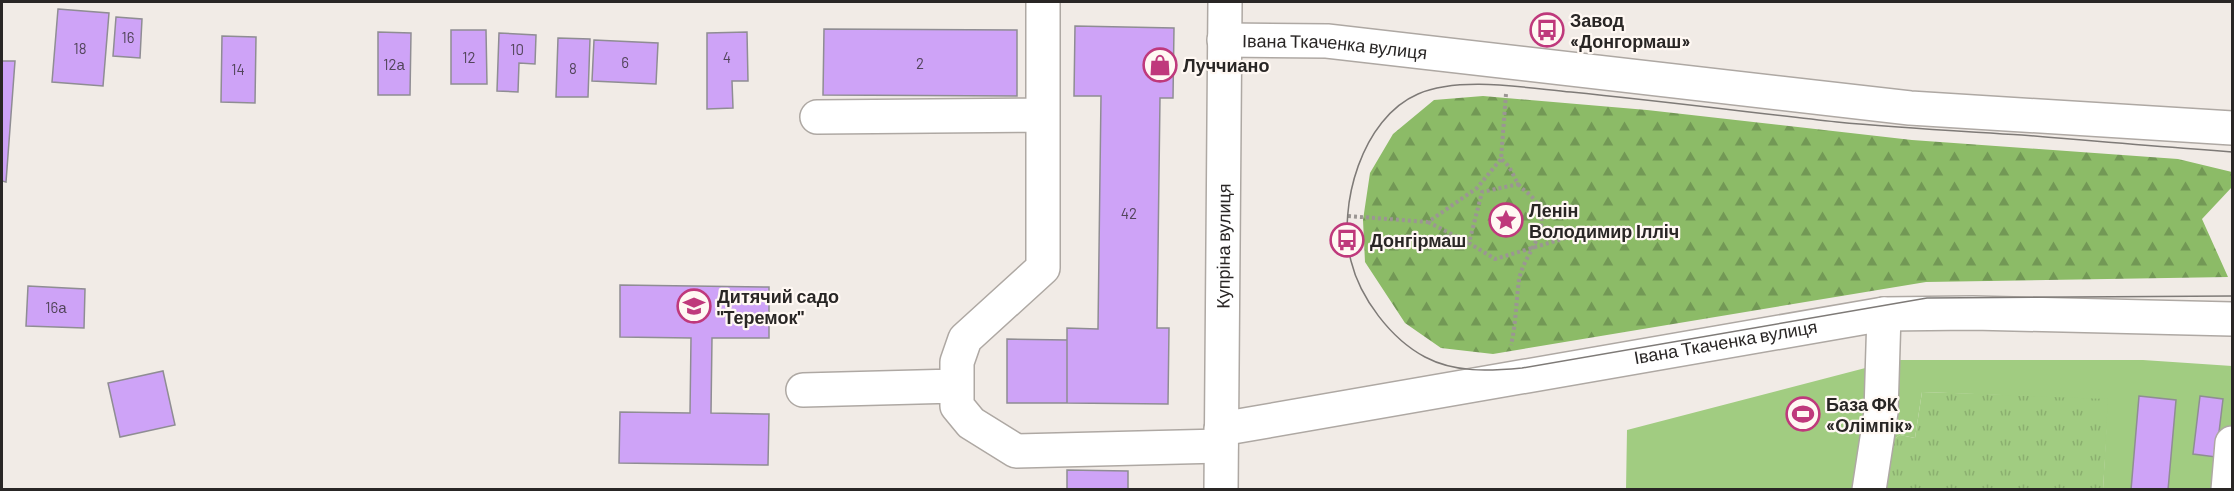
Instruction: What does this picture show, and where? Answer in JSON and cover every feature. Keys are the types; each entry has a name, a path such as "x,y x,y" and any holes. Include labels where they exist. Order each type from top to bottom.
{"main road":[{"name":"Івана Ткаченка вулиця","path":"1043,2 1043,268 965,339 957,362 957,406 971,423 1016,451 1221,438 1504,380 1884,314 1973,313 2232,319"},
{"name":"Купріна вулиця","path":"1221,489 1225,2"},
{"name":"Івана Ткаченка вулиця","path":"1224,40 1327,41 1910,108 2232,128"},
{"path":"817,117 1043,115"},
{"path":"1869,489 1881,412 1884,314"},
{"path":"803,390 957,386"},
{"path":"2228,489 2232,443"}],"path":[{"path":"1428,222 1477,188 1501,159 1506,87"},
{"path":"1501,159 1510,166 1519,184 1536,202 1542,224 1536,246 1528,255 1520,280 1504,380"},
{"path":"1469,243 1482,192 1519,184"},
{"path":"1348,216 1428,222 1495,259 1579,234"}],"green space":[{"path":"1483,96 1647,110 1912,140 2178,159 2232,172 2232,187 2202,219 2228,277 1926,282 1493,354 1441,348 1405,323 1365,262 1363,220 1370,173 1393,134 1434,100"},
{"name":"База ФК «Олімпік»","path":"1896,360 2143,360 2232,366 2232,489 2103,489 2108,399 1922,392 1915,438 1900,435 1891,441 1885,489 1626,490 1627,430"},
{"path":"1922,392 2109,398 2103,489 1885,490 1891,441 1900,435 1915,438"}],"building":[{"path":"58,9 109,13 103,86 52,82"},
{"path":"116,17 142,19 140,58 113,56"},
{"path":"1075,26 1174,28 1173,98 1160,98 1157,328 1169,328 1168,404 1067,403 1067,328 1098,329 1101,96 1074,96"},
{"path":"824,29 1017,30 1017,96 823,95"},
{"path":"451,30 486,30 487,84 451,84"},
{"path":"378,32 411,33 410,95 378,95"},
{"path":"747,32 748,81 732,81 733,108 707,109 707,33"},
{"path":"499,33 536,35 535,64 519,63 518,92 497,91"},
{"path":"222,36 256,37 255,103 221,102"},
{"path":"558,38 590,39 588,97 556,97"},
{"path":"594,40 658,43 656,84 592,81"},
{"path":"2,61 15,61 6,182 2,181"},
{"path":"620,285 769,287 769,338 712,338 711,413 769,414 768,465 619,463 620,412 690,413 691,338 620,337"},
{"path":"28,286 85,289 84,328 26,326"},
{"path":"1007,339 1067,340 1067,403 1007,403"},
{"path":"163,371 175,425 120,437 108,383"},
{"path":"2139,396 2176,400 2168,490 2131,490"},
{"path":"2200,396 2223,399 2216,457 2193,454"},
{"path":"1067,470 1128,471 1128,490 1067,490"}],"tram line":[{"path":"2232,152 1837,122 1514,86 1473,84 1435,89 1418,94 1398,106 1382,122 1368,143 1358,166 1351,190 1348,215 1348,239 1355,275 1369,303 1379,316 1400,340 1425,357 1448,366 1472,370 1522,368 1927,298 2232,296"}],"place":[{"name":"Завод «Донгормаш»","path":"1547,30"},
{"name":"Луччиано","path":"1160,65"},
{"name":"Ленін Володимир Ілліч","path":"1506,220"},
{"name":"Донгірмаш","path":"1347,240"},
{"name":"Дитячий садо \"Теремок\"","path":"694,306"},
{"name":"База ФК «Олімпік»","path":"1803,414"}]}
